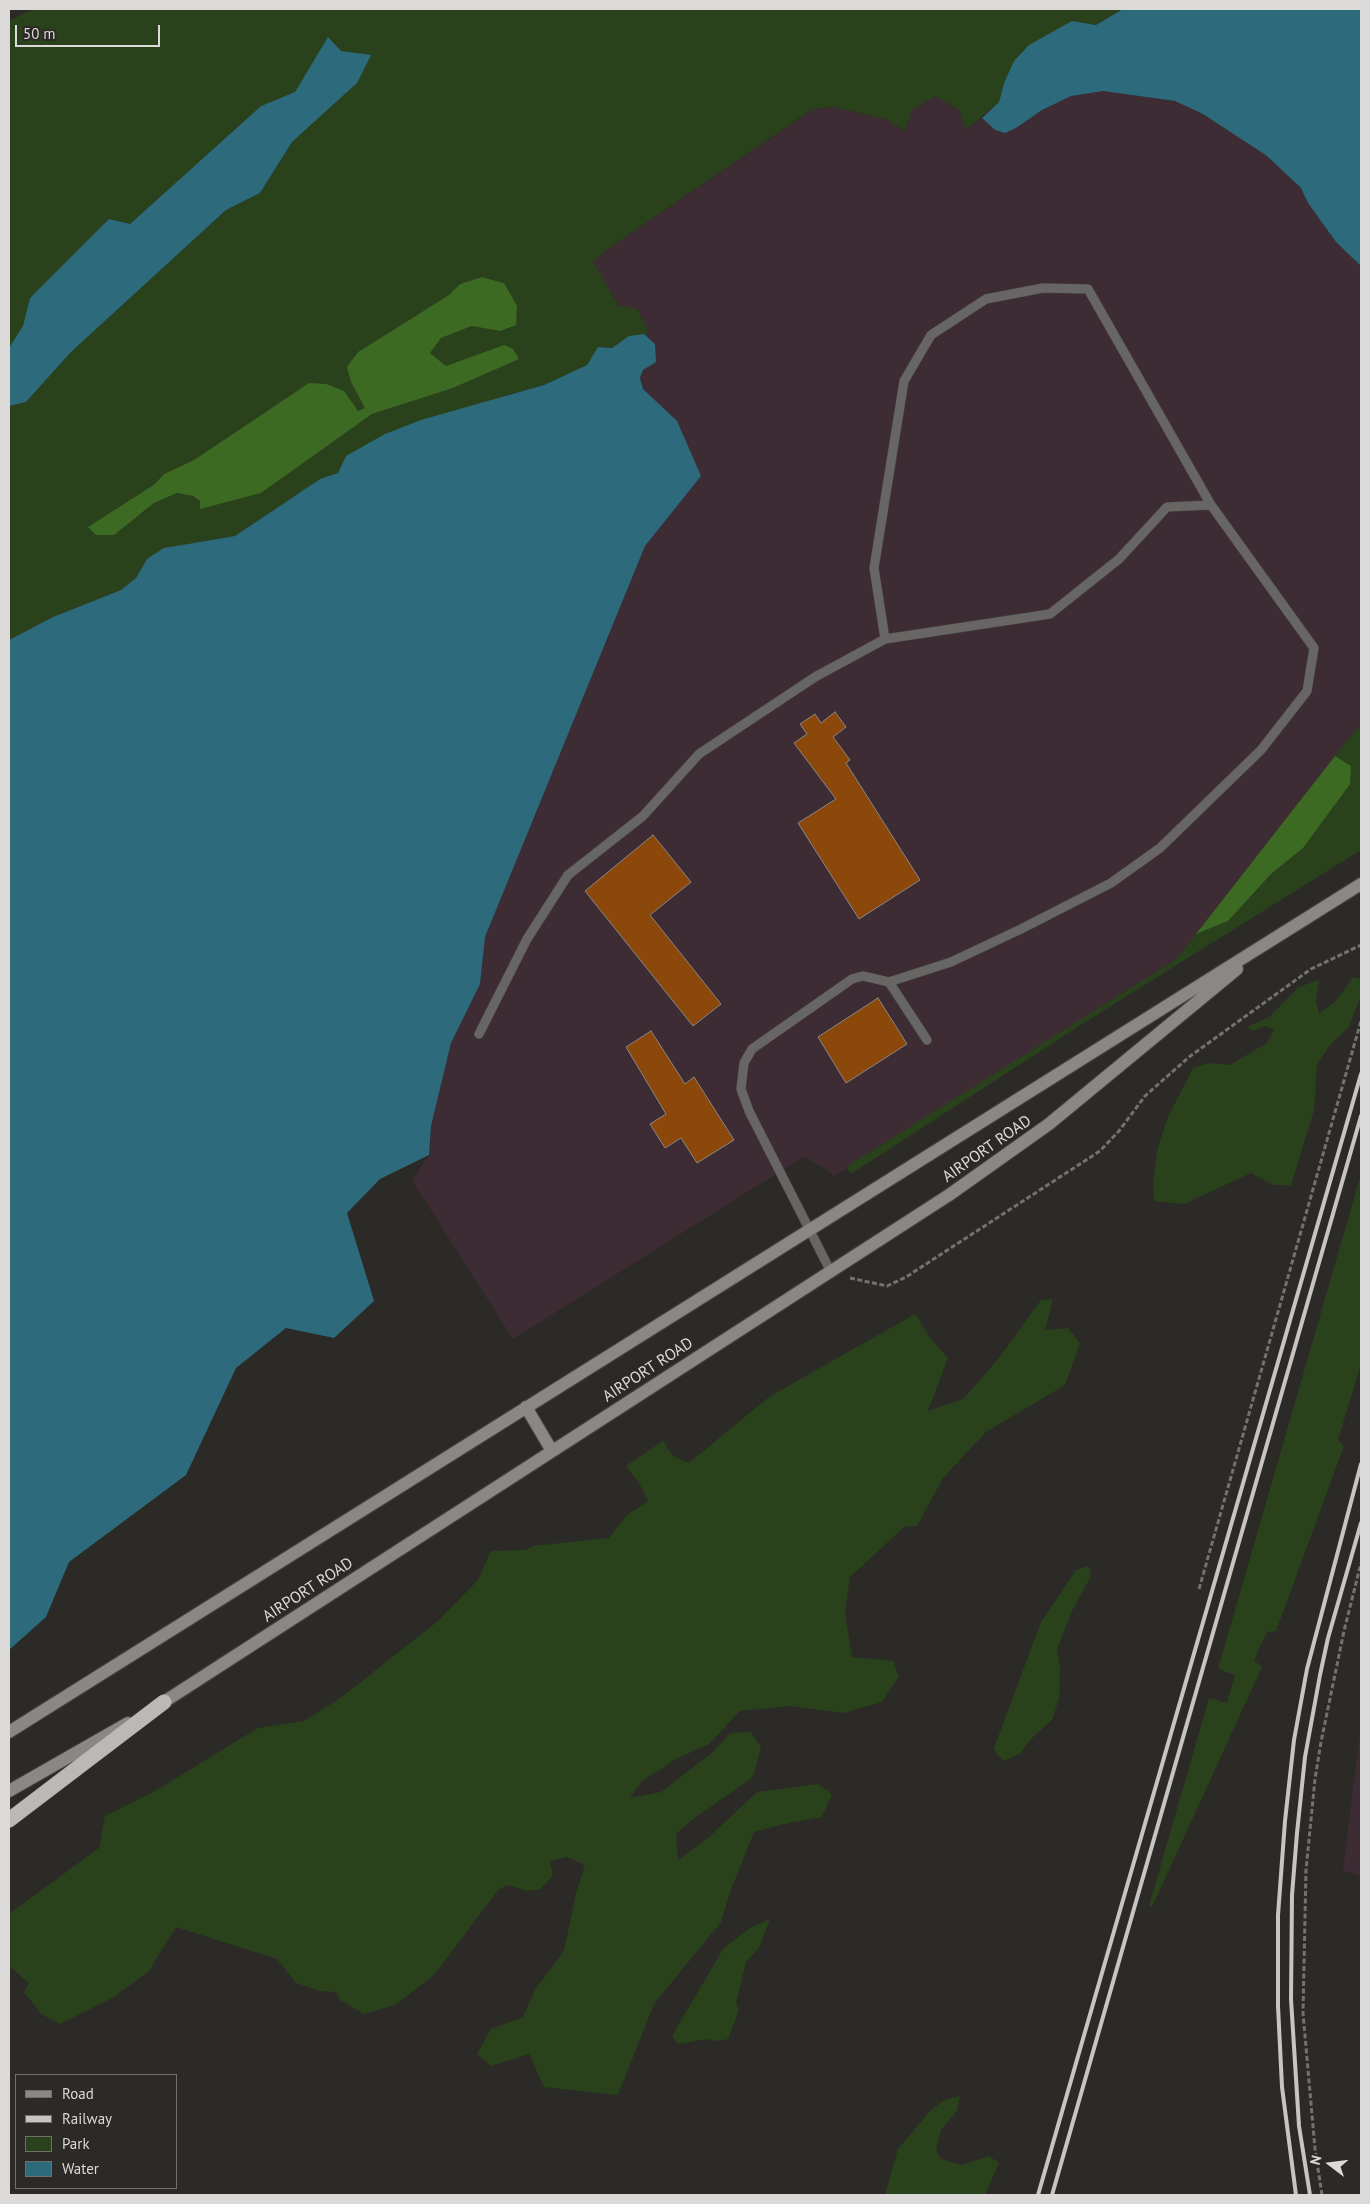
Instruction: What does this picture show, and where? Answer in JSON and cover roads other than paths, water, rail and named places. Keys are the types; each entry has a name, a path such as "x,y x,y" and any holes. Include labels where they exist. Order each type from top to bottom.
{"highway":[{"path":"9,1820 164,1702"}],"main road":[{"name":"AIRPORT ROAD","path":"9,1732 1361,884"},
{"name":"AIRPORT ROAD","path":"9,1791 164,1702 949,1195 1049,1124 1278,936"},
{"path":"526,1407 552,1451"}],"lane":[{"path":"831,1272 808,1230 741,1089 744,1064 752,1049 852,979 870,976 890,982 951,962 1021,930 1111,884 1160,848 1261,750 1307,691 1314,648 1211,505 1088,289 1043,288 986,299 932,335 904,381 874,568 885,639"},
{"path":"479,1034 527,940 568,875 643,816 699,754 815,677 885,639 1050,614 1119,559 1167,507 1211,505"},
{"path":"890,982 927,1040"}],"water":[{"path":"1123,9 1361,9 1361,266 1336,242 1308,203 1301,188 1267,156 1203,114 1175,101 1103,91 1071,96 1042,110 1016,128 1005,133 995,130 982,118 999,102 1004,83 1014,61 1029,45 1072,21 1096,25"},
{"path":"328,37 341,51 371,55 357,83 292,142 260,193 226,210 71,352 26,402 9,406 9,348 23,326 30,298 109,219 130,224 261,106 295,92"},
{"path":"644,334 655,344 656,362 643,370 640,378 643,389 677,421 701,476 645,546 485,937 480,984 451,1043 431,1126 429,1155 380,1179 347,1213 374,1301 334,1338 286,1328 236,1368 186,1475 69,1562 46,1617 9,1650 9,640 53,617 121,590 136,578 147,559 164,548 235,536 320,479 338,473 346,456 385,434 421,420 544,385 587,365 598,347 612,348 629,336"}],"railway":[{"path":"1038,2195 1361,1074"},
{"path":"1052,2195 1361,1116"},
{"path":"1296,2195 1282,2087 1278,2006 1278,1915 1285,1821 1294,1740 1307,1669 1361,1464"},
{"path":"1310,2195 1299,2126 1291,1999 1292,1895 1305,1757 1320,1675 1328,1638 1361,1523"}]}
